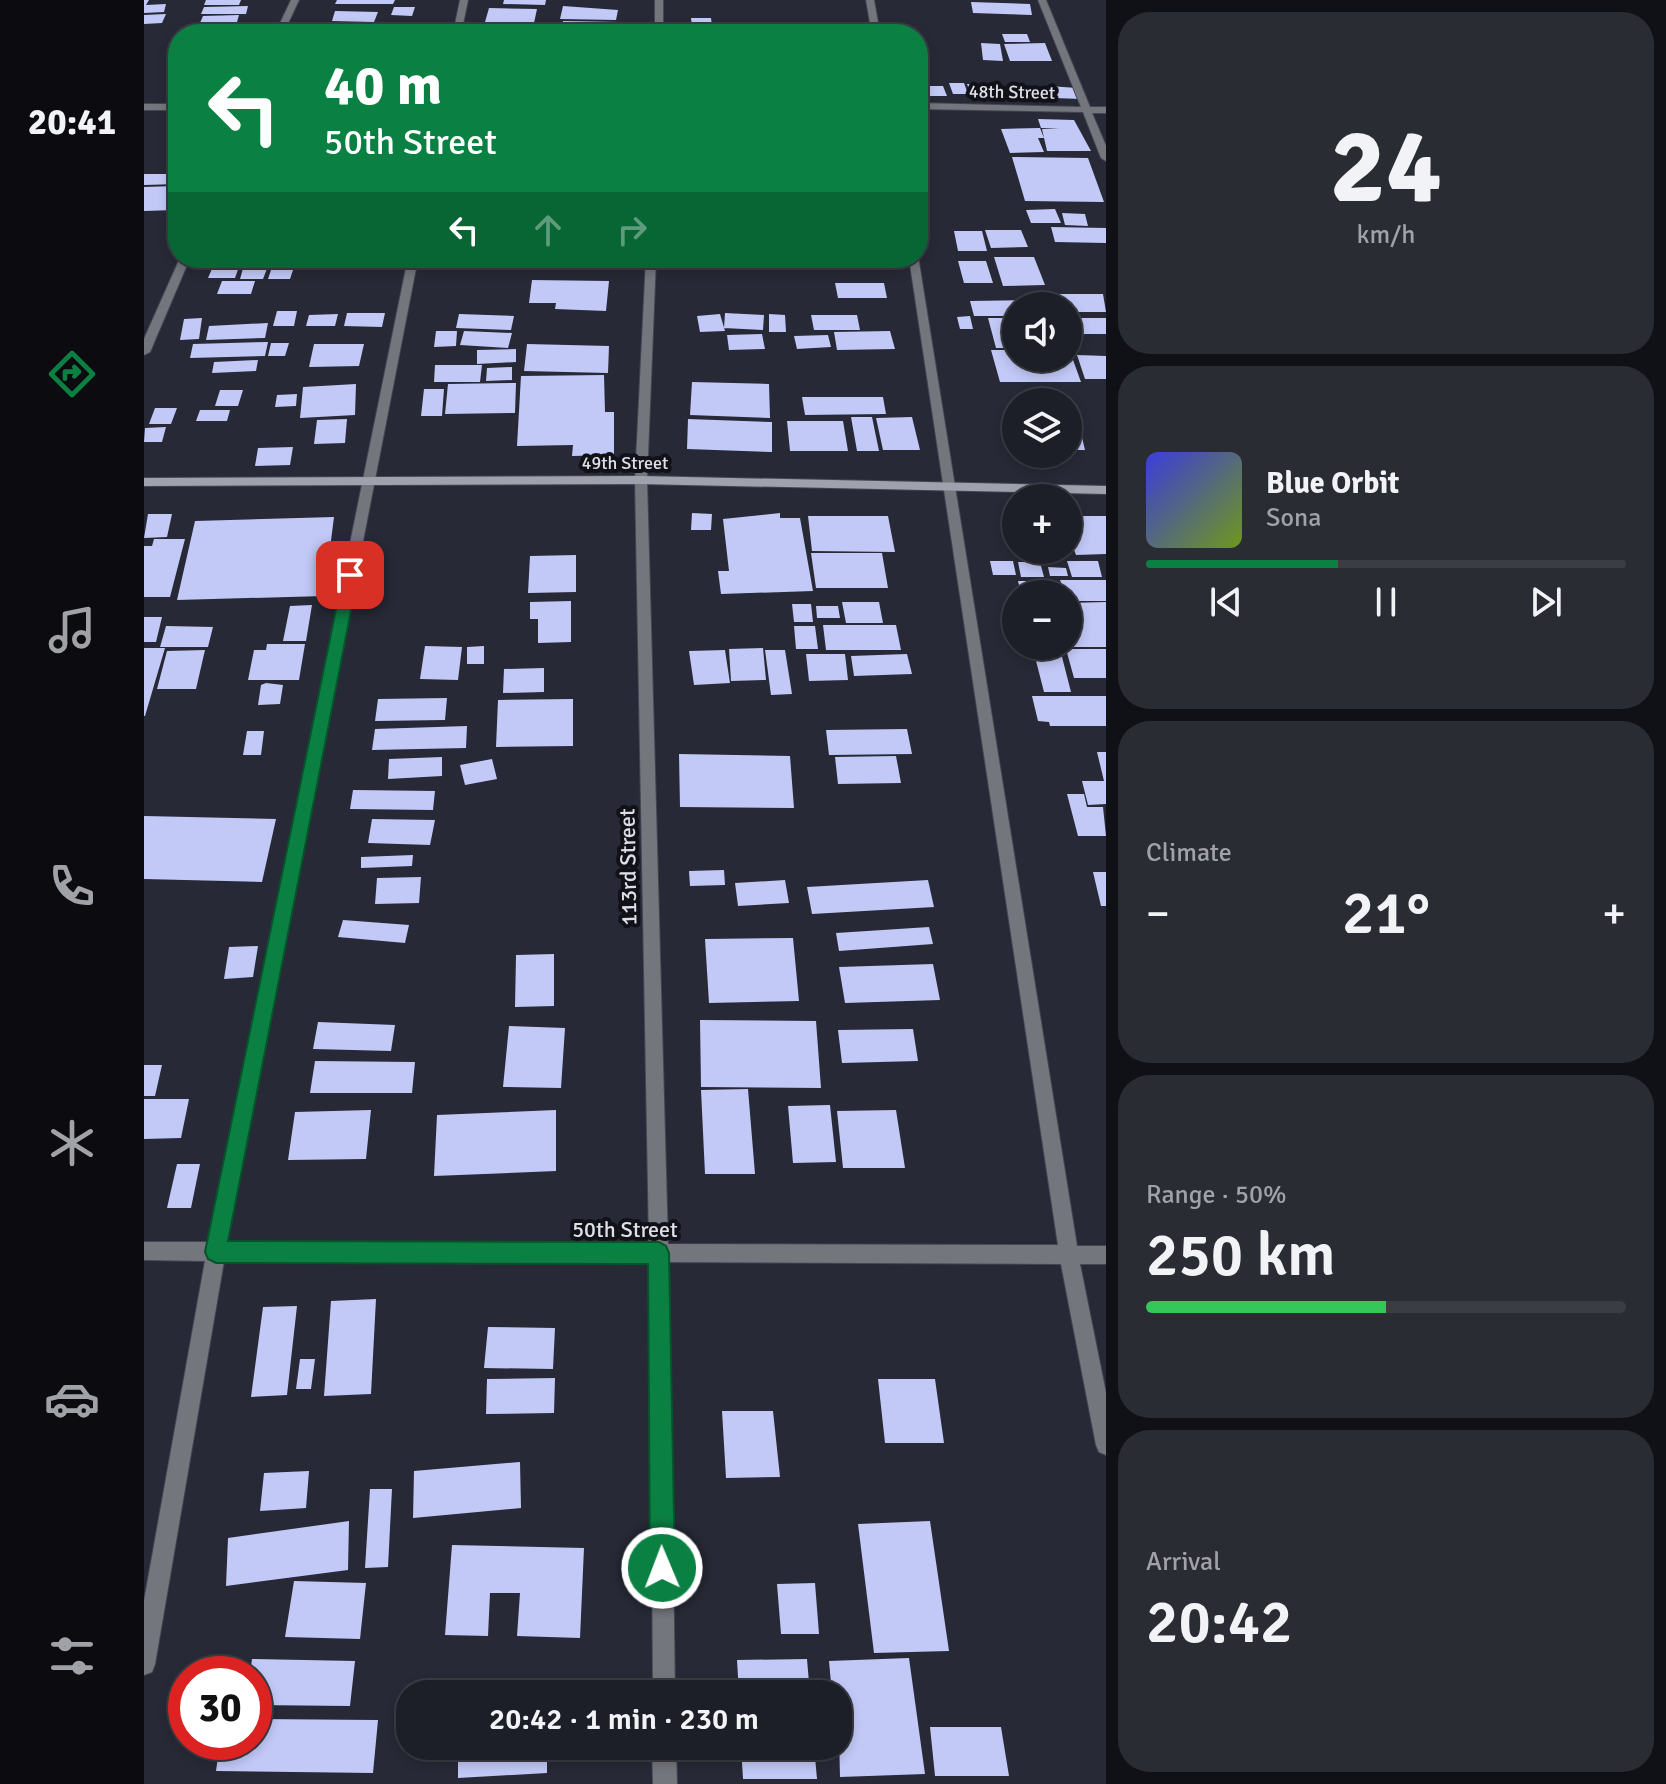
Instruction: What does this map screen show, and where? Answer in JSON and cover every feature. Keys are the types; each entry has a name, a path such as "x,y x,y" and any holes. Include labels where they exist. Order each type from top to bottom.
{"main road":[{"name":"49th Street","path":"144,482 641,480 1106,490"}],"street":[{"path":"284,24 295,0"},
{"path":"459,24 464,0"},
{"path":"659,0 659,24"},
{"path":"870,0 874,24"},
{"path":"1042,0 1106,158"},
{"name":"48th Street","path":"928,106 1106,110"},
{"path":"144,107 168,107"},
{"path":"144,352 181,268"},
{"path":"144,1664 216,1252 411,268"},
{"name":"113rd Street","path":"651,268 641,480 659,1253 664,1680"},
{"path":"916,268 1069,1255 1106,1445"},
{"name":"50th Street","path":"144,1251 1106,1255"},
{"path":"664,1760 665,1784"}],"building":[{"path":"144,0 149,0 146,5 166,4 164,12 144,13"},
{"path":"206,0 241,0 239,5 204,5"},
{"path":"337,0 395,0 393,4 335,4"},
{"path":"504,0 546,0 545,5 503,4"},
{"path":"971,2 1030,4 1032,15 973,13"},
{"path":"248,6 246,14 201,14 204,7"},
{"path":"563,6 618,10 616,20 560,19"},
{"path":"394,7 415,7 412,16 391,15"},
{"path":"489,8 537,9 534,23 485,22"},
{"path":"335,11 378,12 374,22 332,21"},
{"path":"166,14 162,23 144,24 144,15"},
{"path":"239,15 237,22 200,23 203,16"},
{"path":"691,18 711,18 712,24 692,24"},
{"path":"563,21 619,22 619,24 563,24"},
{"path":"1002,34 1027,34 1030,42 1005,42"},
{"path":"981,43 1000,44 1003,61 983,60"},
{"path":"1045,43 1052,61 1010,61 1004,44"},
{"path":"949,83 964,83 968,94 953,94"},
{"path":"967,84 986,84 990,97 971,94"},
{"path":"928,86 943,86 947,96 930,96"},
{"path":"1049,86 1077,88 1081,99 1054,98"},
{"path":"1038,119 1074,120 1091,151 1047,151 1042,129 1060,128 1041,128"},
{"path":"1040,128 1044,138 1038,138 1044,152 1010,153 1001,129"},
{"path":"1012,157 1088,158 1104,202 1025,201"},
{"path":"144,174 168,174 168,184 144,185"},
{"path":"168,186 168,210 144,211 144,187"},
{"path":"1055,209 1061,223 1031,223 1026,210"},
{"path":"1062,213 1085,214 1088,226 1065,225"},
{"path":"1051,227 1106,228 1106,243 1055,242"},
{"path":"985,230 1021,230 1028,247 991,248"},
{"path":"954,231 982,231 987,251 958,251"},
{"path":"994,257 1034,257 1045,285 1003,286"},
{"path":"958,261 986,261 993,283 964,283"},
{"path":"212,268 239,268 235,278 208,278"},
{"path":"243,268 267,268 263,279 240,279"},
{"path":"272,268 294,268 290,279 268,279"},
{"path":"532,280 609,281 606,311 555,309 556,303 529,303"},
{"path":"222,281 255,281 251,294 217,294"},
{"path":"835,283 884,283 887,298 838,298"},
{"path":"1082,294 1103,294 1106,312 1082,312"},
{"path":"970,301 1002,301 1002,316 974,316"},
{"path":"277,311 297,311 294,326 273,326"},
{"path":"347,313 385,313 382,327 344,326"},
{"path":"725,313 764,315 763,330 724,328"},
{"path":"338,314 335,326 306,326 309,315"},
{"path":"459,314 514,316 511,330 456,328"},
{"path":"720,314 725,331 700,332 697,316"},
{"path":"769,314 785,315 786,332 769,332"},
{"path":"811,315 857,315 860,330 814,330"},
{"path":"970,316 973,329 960,329 957,317"},
{"path":"202,318 199,339 180,340 184,319"},
{"path":"988,318 1002,318 1002,348 996,348"},
{"path":"1082,318 1106,318 1106,334 1082,334"},
{"path":"268,323 265,338 206,340 209,326"},
{"path":"436,331 457,331 456,346 434,347"},
{"path":"464,331 512,333 508,348 460,345"},
{"path":"890,331 895,349 837,350 834,332"},
{"path":"762,334 765,349 729,350 727,335"},
{"path":"828,335 831,347 797,349 794,336"},
{"path":"268,342 265,356 190,358 193,344"},
{"path":"271,343 289,343 285,356 268,356"},
{"path":"314,344 364,344 359,366 309,367"},
{"path":"527,344 609,346 608,373 524,371"},
{"path":"516,349 516,362 477,364 477,350"},
{"path":"991,350 1002,350 1002,372 1077,372 1081,382 1000,382"},
{"path":"1082,355 1106,356 1106,379 1085,379"},
{"path":"258,360 256,371 212,373 214,362"},
{"path":"435,365 482,365 480,382 434,382"},
{"path":"512,367 512,380 486,381 487,368"},
{"path":"604,375 605,412 614,412 614,455 572,456 573,445 517,446 521,376"},
{"path":"692,382 769,384 770,418 690,415"},
{"path":"516,383 515,413 445,414 448,384"},
{"path":"356,384 355,415 300,418 303,387"},
{"path":"424,389 444,389 442,416 421,416"},
{"path":"220,390 243,390 238,406 215,406"},
{"path":"297,394 296,406 275,407 277,395"},
{"path":"802,397 883,397 886,414 805,415"},
{"path":"155,408 177,408 171,424 149,424"},
{"path":"200,410 230,410 227,421 196,421"},
{"path":"851,417 872,417 879,451 857,451"},
{"path":"912,417 920,450 883,450 876,418"},
{"path":"347,419 345,443 314,444 317,420"},
{"path":"688,419 772,422 772,452 687,449"},
{"path":"787,421 843,421 848,451 790,451"},
{"path":"166,427 162,442 144,442 145,428"},
{"path":"293,447 290,465 255,466 258,448"},
{"path":"692,513 712,514 711,530 691,530"},
{"path":"780,513 780,518 800,518 813,591 721,594 718,571 729,571 723,519"},
{"path":"148,514 172,514 167,537 144,538"},
{"path":"808,516 888,516 895,552 812,551"},
{"path":"1082,516 1106,516 1106,554 1082,555"},
{"path":"334,517 324,596 177,600 195,521"},
{"path":"154,539 185,539 170,597 144,597 144,546 152,546"},
{"path":"811,553 882,553 888,588 816,588"},
{"path":"576,555 576,592 528,593 530,556"},
{"path":"990,561 1014,564 1016,575 993,575"},
{"path":"1098,561 1102,577 1072,577 1068,564"},
{"path":"1018,564 1041,564 1044,577 1021,577"},
{"path":"1048,567 1066,568 1068,576 1050,576"},
{"path":"1082,580 1106,580 1106,601 1082,601"},
{"path":"571,601 571,642 538,643 538,619 530,619 530,602"},
{"path":"842,602 879,602 883,623 846,623"},
{"path":"1106,602 1106,647 1082,647 1082,603"},
{"path":"792,604 811,604 813,622 794,622"},
{"path":"312,605 306,641 283,641 290,606"},
{"path":"816,606 838,606 840,618 817,618"},
{"path":"144,617 162,617 156,642 144,642"},
{"path":"823,625 896,625 901,650 826,650"},
{"path":"166,626 213,627 208,647 160,647"},
{"path":"794,626 815,626 818,649 796,649"},
{"path":"267,644 305,644 299,680 248,680 254,650 266,650"},
{"path":"425,646 462,647 458,680 420,679"},
{"path":"484,646 484,664 467,664 467,647"},
{"path":"144,648 165,648 145,716 144,716"},
{"path":"763,648 766,680 731,681 729,649"},
{"path":"1082,649 1106,649 1106,678 1074,678 1069,660 1082,660"},
{"path":"205,650 196,689 157,689 167,651"},
{"path":"725,650 730,683 694,685 689,651"},
{"path":"765,650 785,650 792,694 771,695"},
{"path":"806,654 845,654 848,680 809,681"},
{"path":"907,654 912,674 854,676 851,656"},
{"path":"1036,660 1063,660 1071,692 1044,692"},
{"path":"544,668 544,692 503,693 504,669"},
{"path":"261,685 283,685 280,704 258,705"},
{"path":"1032,696 1106,696 1106,726 1050,726 1049,722 1038,721"},
{"path":"447,698 445,720 375,721 378,699"},
{"path":"573,699 573,746 496,747 498,700"},
{"path":"467,726 466,748 372,750 375,729"},
{"path":"907,729 912,754 829,755 826,730"},
{"path":"247,731 264,731 261,755 243,755"},
{"path":"1097,752 1106,752 1106,804 1088,805 1082,781 1104,781"},
{"path":"679,754 790,756 794,808 680,807"},
{"path":"896,756 901,783 838,784 835,757"},
{"path":"442,757 442,776 388,779 389,759"},
{"path":"492,759 497,779 465,785 460,765"},
{"path":"353,790 435,791 433,810 350,809"},
{"path":"1067,794 1084,794 1087,807 1103,807 1106,836 1078,836"},
{"path":"144,816 276,819 262,882 144,879"},
{"path":"372,819 435,820 430,845 368,843"},
{"path":"413,855 412,866 361,868 361,857"},
{"path":"724,870 725,885 690,886 689,871"},
{"path":"1093,872 1106,872 1106,906 1101,906"},
{"path":"421,877 419,903 375,904 377,878"},
{"path":"785,880 789,903 738,906 735,883"},
{"path":"928,880 934,907 812,914 807,887"},
{"path":"343,920 409,925 405,943 338,937"},
{"path":"929,927 933,944 839,951 836,933"},
{"path":"793,938 799,1001 709,1003 705,939"},
{"path":"258,946 253,977 224,979 229,947"},
{"path":"554,954 554,1006 515,1007 516,955"},
{"path":"933,964 940,1000 845,1003 839,967"},
{"path":"700,1020 816,1021 821,1088 701,1087"},
{"path":"318,1022 395,1025 391,1051 313,1049"},
{"path":"509,1026 565,1028 561,1088 503,1087"},
{"path":"913,1029 918,1061 842,1063 838,1030"},
{"path":"315,1061 415,1062 412,1093 310,1093"},
{"path":"144,1065 162,1065 155,1096 144,1096"},
{"path":"748,1089 755,1174 705,1174 701,1090"},
{"path":"144,1099 189,1099 181,1138 144,1139"},
{"path":"830,1105 836,1162 793,1163 788,1106"},
{"path":"371,1110 366,1159 288,1160 295,1112"},
{"path":"556,1110 556,1171 434,1176 437,1115"},
{"path":"896,1110 905,1168 843,1168 837,1111"},
{"path":"177,1164 200,1164 191,1208 167,1208"},
{"path":"376,1299 371,1394 324,1396 331,1301"},
{"path":"297,1306 287,1395 251,1397 263,1307"},
{"path":"488,1327 555,1328 553,1369 484,1368"},
{"path":"300,1359 315,1359 311,1389 296,1389"},
{"path":"555,1378 554,1413 486,1414 487,1379"},
{"path":"878,1379 935,1379 944,1443 885,1443"},
{"path":"722,1411 773,1411 780,1477 726,1478"},
{"path":"520,1462 521,1508 413,1518 414,1471"},
{"path":"309,1471 306,1508 260,1511 264,1473"},
{"path":"370,1489 392,1489 388,1567 365,1568"},
{"path":"349,1521 348,1570 226,1586 228,1538"},
{"path":"930,1521 949,1651 874,1653 858,1524"},
{"path":"452,1545 584,1548 580,1638 517,1636 520,1593 490,1593 488,1636 445,1635"},
{"path":"294,1581 366,1583 360,1639 285,1637"},
{"path":"815,1583 819,1634 781,1634 777,1584"},
{"path":"909,1658 925,1774 840,1777 840,1760 852,1760 852,1680 831,1680 829,1661"},
{"path":"272,1659 355,1661 350,1706 272,1705"},
{"path":"807,1659 809,1680 738,1680 737,1660"},
{"path":"272,1719 378,1720 373,1773 216,1771 218,1760 272,1760"},
{"path":"930,1727 1001,1727 1009,1776 935,1776"},
{"path":"458,1760 547,1760 547,1773 458,1778"},
{"path":"742,1760 815,1760 817,1779 743,1779"}],"route":[{"path":"350,575 216,1252 659,1253 662,1568"}]}
